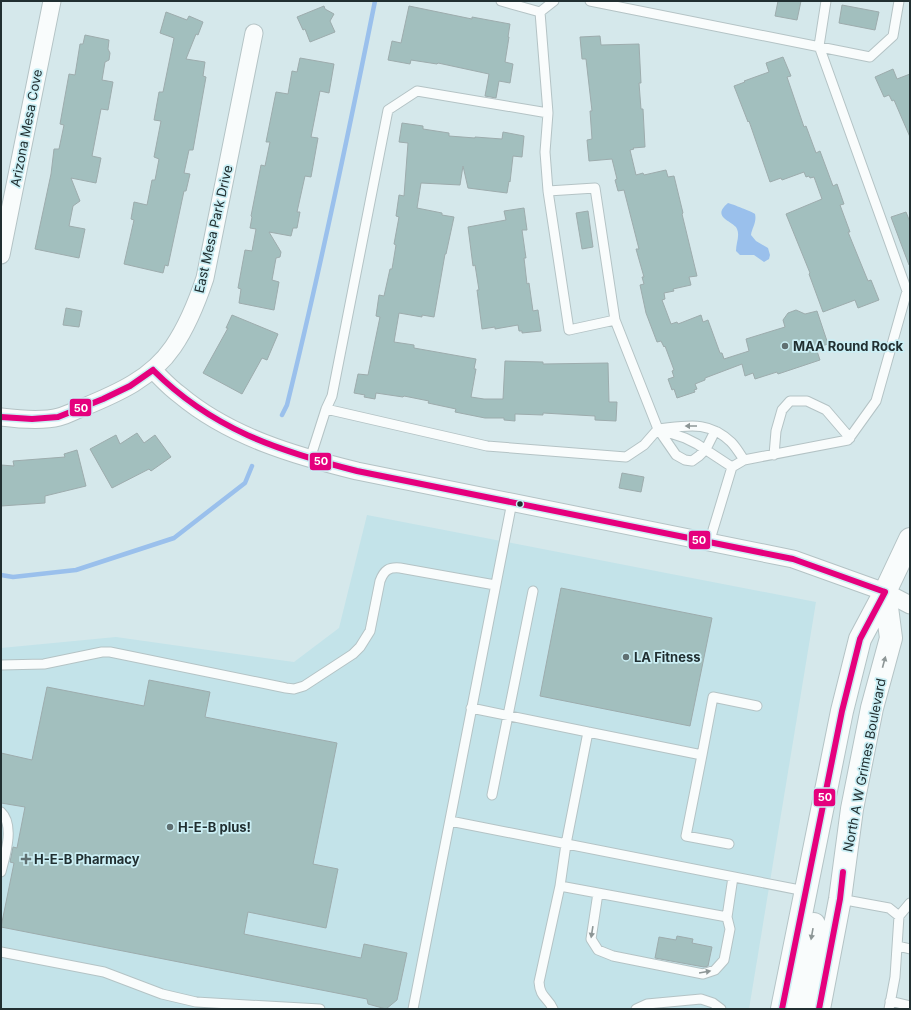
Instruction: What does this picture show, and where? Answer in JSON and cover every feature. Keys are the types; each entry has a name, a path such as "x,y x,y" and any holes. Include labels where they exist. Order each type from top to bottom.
{"main road":[{"path":"782,1009 842,711 860,639 885,592 910,539"},
{"name":"North A W Grimes Boulevard","path":"819,1009 840,899 854,802 872,708 891,638 885,592"},
{"path":"804,1009 802,992 817,902 817,839"}],"street":[{"name":"Arizona Mesa Cove","path":"1,255 52,1"},
{"name":"East Mesa Park Drive","path":"1,418 32,419 58,417 103,399 130,386 153,370 173,347 193,311 205,278 254,33"},
{"path":"153,370 180,396 216,420 262,442 310,459 357,471 793,559 885,592 910,605"},
{"path":"885,592 910,595"}],"lane":[{"path":"501,1 540,12"},
{"path":"540,12 554,1"},
{"path":"590,1 870,57 893,36 899,1"},
{"path":"709,543 732,467 744,460 848,440 850,438 876,401 907,291 819,46 826,1"},
{"path":"540,12 548,113 545,152 548,191 569,330 615,320"},
{"path":"310,459 326,409 332,396 388,110 418,91 548,113"},
{"path":"548,191 595,188 615,320 658,429 676,455 685,460 692,461 706,449 715,431"},
{"path":"774,455 776,431 782,410 790,401 807,401 826,410 850,438"},
{"path":"326,409 487,446 626,457 644,445 658,429 692,425 712,428 732,443 744,460"},
{"path":"658,429 685,438 706,449 732,467"},
{"path":"413,1009 512,502"},
{"path":"1,665 44,664 102,652 110,652 294,689 304,686 318,678 353,654 360,647 370,631 380,581 382,574 386,570 393,567 495,585"},
{"path":"492,796 533,591"},
{"path":"729,844 686,836 713,697 757,706"},
{"path":"471,708 702,756"},
{"path":"553,1009 551,1004 539,991 538,982 560,886 566,844 588,732"},
{"path":"1,812 5,815 7,822 8,838 1,872"},
{"path":"450,821 805,892"},
{"path":"598,893 591,939 598,950 613,956 703,974 715,970 724,960 730,930 727,917 733,877"},
{"path":"560,886 727,917"},
{"path":"840,899 889,908 900,916"},
{"path":"910,903 900,916 895,977 889,1005 910,1006"},
{"path":"898,946 910,949"},
{"path":"1,952 104,972 162,994 196,1002 320,1009"},
{"path":"636,1009 647,1004 701,999 712,1002 721,1009"}],"shaded area":[{"path":"367,515 816,602 749,1009 1,1009 1,648 116,637 294,662 339,628"}],"water":[{"path":"728,203 755,214 755,222 751,235 756,241 768,248 770,255 769,259 764,262 754,255 740,255 736,251 738,237 737,229 722,216 721,212"}],"building":[{"path":"778,1 801,1 797,20 775,16"},
{"path":"842,5 879,12 875,30 839,23"},
{"path":"324,6 325,9 334,14 330,21 335,32 310,42 305,29 303,30 297,17"},
{"path":"409,6 472,19 472,17 510,24 505,62 513,64 510,83 499,81 496,98 485,96 489,74 438,63 411,60 410,64 388,60 392,41 401,43"},
{"path":"166,12 187,20 189,16 203,22 198,35 196,34 186,59 205,62 203,76 206,77 193,150 189,150 184,173 190,174 186,191 184,191 168,266 165,265 163,273 124,264 134,220 131,219 134,202 147,205 152,180 155,180 159,159 154,157 161,121 154,120 159,92 163,92 174,38 160,33"},
{"path":"85,35 109,40 109,60 105,62 102,80 113,82 108,110 101,109 92,156 101,158 96,183 71,178 80,201 73,206 69,226 85,229 79,258 35,249 51,174 54,149 59,149 64,125 60,124 69,74 75,75 80,44 83,44"},
{"path":"600,36 601,45 639,44 641,83 639,83 641,109 643,109 645,147 633,148 634,149 630,150 636,175 643,173 644,175 666,170 668,177 674,176 697,276 689,277 691,285 673,289 674,291 664,293 665,299 662,300 671,324 677,322 678,324 701,315 703,322 708,320 720,353 722,353 724,359 749,351 746,339 785,327 783,320 788,313 796,310 805,314 817,311 828,344 816,348 820,360 778,374 777,372 755,379 753,373 745,376 742,364 705,378 705,380 695,384 697,389 694,390 695,392 677,398 668,379 674,377 672,371 674,370 665,346 664,347 661,341 657,342 646,313 640,285 644,284 642,277 644,277 636,249 639,249 624,190 618,191 615,180 617,179 612,159 589,161 587,140 592,139 590,111 592,111 586,59 582,59 580,37"},
{"path":"783,57 791,76 787,77 804,127 806,126 816,153 820,151 833,186 837,184 844,204 840,205 850,232 848,232 868,281 871,280 879,300 858,308 855,300 823,312 809,274 810,273 786,214 822,199 814,177 806,177 804,172 782,180 781,178 770,182 749,121 748,122 734,86 769,72 766,63"},
{"path":"300,58 334,64 329,93 320,91 311,137 318,138 311,177 305,176 297,212 300,212 297,228 293,228 291,236 269,232 281,252 280,257 276,258 272,280 279,282 274,310 239,303 241,289 238,288 245,250 252,251 256,229 250,228 251,216 261,165 265,166 270,142 266,142 276,92 288,94 292,71 297,72"},
{"path":"893,69 897,79 910,74 910,137 894,100 892,101 889,95 884,97 875,77"},
{"path":"402,123 423,126 423,129 449,133 449,136 502,139 503,132 524,136 522,157 513,156 510,182 509,181 507,193 468,188 463,166 460,185 421,183 417,208 454,217 445,254 434,317 422,315 422,317 399,313 394,342 414,345 414,348 476,359 474,369 476,369 471,397 484,399 503,399 505,361 543,362 543,364 608,363 609,402 617,402 616,421 595,420 595,416 543,413 543,415 515,414 515,421 504,420 504,418 485,418 455,412 456,409 428,403 429,401 404,396 376,393 375,399 354,393 358,374 368,375 380,317 376,316 379,295 384,296 390,269 392,269 396,245 394,244 399,217 396,216 399,195 404,196 408,143 399,142"},
{"path":"524,208 527,230 522,230 526,258 524,258 527,284 529,283 533,311 538,310 541,331 522,333 522,331 519,331 518,325 495,329 495,327 482,329 477,290 479,290 475,265 473,266 468,227 506,220 504,211"},
{"path":"588,211 593,247 582,249 576,213"},
{"path":"906,212 910,222 910,265 891,217"},
{"path":"66,308 82,311 79,327 63,325"},
{"path":"232,315 278,334 267,360 262,358 242,394 203,373 228,328 226,328"},
{"path":"137,433 144,443 155,435 171,457 151,471 149,469 112,488 90,449 116,435 120,444"},
{"path":"77,450 86,486 45,496 45,503 1,506 1,465 14,466 13,461 65,457 64,454"},
{"path":"622,473 644,477 641,492 619,488"},
{"name":"LA Fitness","path":"561,588 712,618 690,726 540,696"},
{"name":"H-E-B plus!","path":"149,680 210,692 205,717 337,743 313,864 338,869 326,928 248,912 244,934 361,958 364,944 407,953 397,1000 386,1009 368,1004 367,999 1,927 14,863 10,862 13,847 17,848 25,807 1,803 1,753 32,760 47,687 144,706"},
{"path":"677,936 693,939 692,943 712,947 708,966 704,967 655,958 659,937 676,940"}],"waterway":[{"path":"282,415 287,405 322,254 375,1"},
{"path":"1,575 13,577 76,570 174,538 245,483 252,466"}],"transit line":[{"name":"50","path":"153,370 175,390 199,408 223,423 273,446 300,455 357,471 793,559 885,592"},
{"name":"50","path":"1,417 32,419 58,417 103,399 130,386 153,370"},
{"name":"50","path":"782,1009 842,711 860,639 885,592"},
{"name":"50","path":"819,1009 840,899 843,872"}],"place":[{"name":"MAA Round Rock","path":"785,346"},
{"name":"LA Fitness","path":"626,657"},
{"name":"H-E-B plus!","path":"170,827"},
{"name":"H-E-B Pharmacy","path":"26,859"}]}
